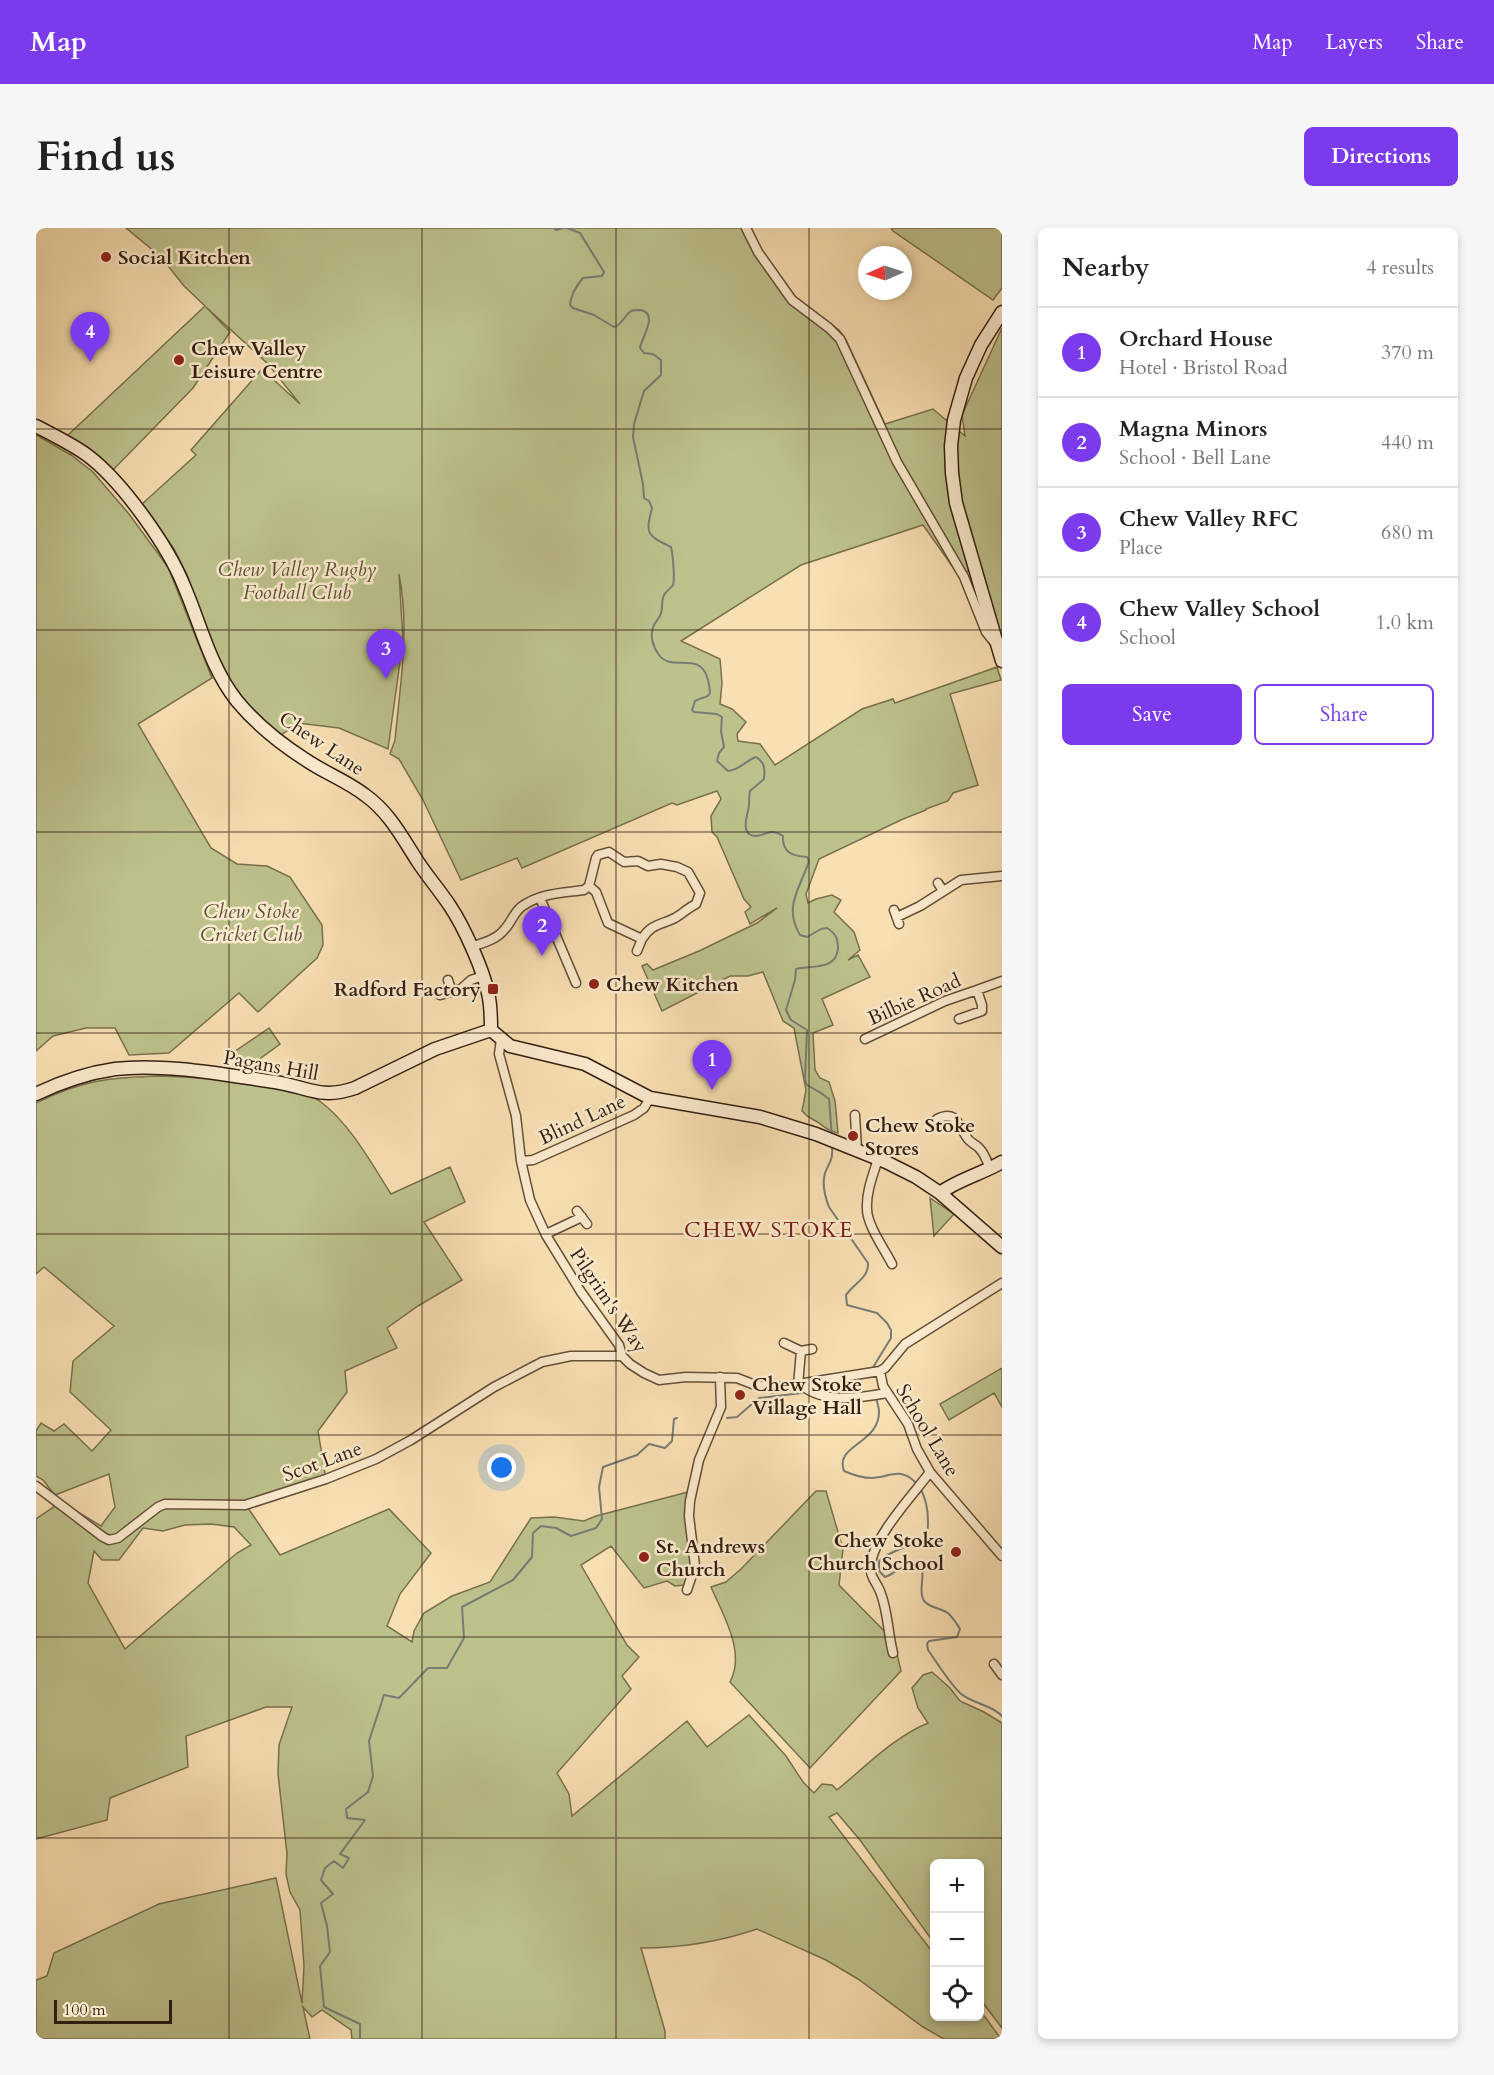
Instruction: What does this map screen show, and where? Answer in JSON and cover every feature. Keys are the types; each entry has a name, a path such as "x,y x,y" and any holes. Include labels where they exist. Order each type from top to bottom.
{"main road":[{"path":"1002,312 981,345 966,378 954,420 951,446 956,503 1002,662"},
{"name":"Chew Lane","path":"36,426 87,455 129,499 172,558 212,660 238,702 272,736 307,761 364,794 382,809 402,835 432,883 451,906 471,948 483,976 496,1034"},
{"path":"496,1034 510,1046 585,1064 650,1098 760,1117 857,1150 916,1177 940,1193 1002,1247"},
{"name":"Pagans Hill","path":"36,1094 96,1072 129,1068 169,1069 278,1082 320,1094 342,1093 435,1049 496,1034"},
{"path":"940,1193 951,1185 1002,1162"}],"street":[{"path":"746,228 758,252 792,300 830,328 840,339 897,462 964,577 991,640 997,644"},
{"path":"471,948 503,932 514,913 523,906 550,893 584,890 588,886 596,858 604,852 609,852 624,862 638,861 648,866 667,864 688,872 700,893 696,904 674,918 647,930 638,951"},
{"path":"896,917 920,906 941,887 968,878 1002,876"},
{"path":"588,886 596,892 608,923 642,939"},
{"path":"540,898 576,983"},
{"path":"440,995 461,989 471,980 483,976"},
{"path":"448,980 452,992"},
{"name":"Bilbie Road","path":"865,1039 945,1001 1002,981"},
{"path":"959,1019 982,1011 977,990"},
{"name":"Pilgrim's Way","path":"496,1034 499,1054 516,1116 521,1161 530,1200 546,1234 581,1292 619,1345 622,1356 644,1373 659,1380 737,1378 773,1388 879,1371"},
{"name":"Blind Lane","path":"521,1161 533,1160 634,1115 644,1108 650,1098"},
{"path":"855,1114 857,1150"},
{"path":"937,1119 944,1115 958,1121 970,1142 985,1154 990,1169"},
{"path":"878,1159 872,1177 867,1209 869,1220 880,1232 892,1264"},
{"path":"546,1234 582,1218"},
{"path":"879,1371 885,1368 905,1344 1002,1283"},
{"path":"784,1343 801,1351 812,1350"},
{"path":"801,1351 800,1385 815,1394 833,1397 879,1394"},
{"name":"Scot Lane","path":"36,1486 109,1540 118,1538 165,1504 245,1505 326,1479 376,1459 425,1432 494,1387 542,1362 571,1356 622,1356"},
{"name":"School Lane","path":"879,1371 883,1386 879,1394 908,1424 917,1449 930,1472 1002,1556"},
{"path":"687,1590 695,1566 689,1516 690,1501 699,1460 722,1407 720,1377"},
{"path":"893,1653 881,1594 872,1578 870,1563 885,1531 930,1472"}],"green space":[{"name":"Chew Valley Rugby Football Club","path":"126,228 751,228 761,249 794,298 839,330 846,340 885,424 933,409 965,436 962,415 1002,328 1002,641 982,569 957,573 923,525 801,565 681,641 720,659 722,683 720,704 732,709 746,722 737,734 738,741 760,744 775,765 862,709 893,699 895,703 997,667 1001,680 950,694 978,785 953,793 948,801 903,819 819,859 806,894 808,903 832,895 841,900 834,912 854,932 860,950 848,960 858,955 870,977 822,999 833,1025 813,1033 815,1070 820,1078 829,1082 835,1101 838,1133 826,1128 802,1111 806,1090 794,1028 783,1021 763,972 748,976 730,976 662,1011 642,966 647,964 653,970 699,951 757,923 777,908 750,924 745,912 751,907 744,899 717,837 712,832 711,816 721,799 717,791 677,805 672,803 522,868 517,858 461,880 423,800 399,759 390,754 395,740 403,657 404,615 399,574 403,640 388,749 339,728 298,723 281,735 255,719 220,662 187,575 174,549 142,504 196,455 191,450 262,369 300,404 268,364 206,307 230,332 193,388 113,470 92,451 67,436 205,306 184,286 161,257"},
{"path":"891,228 1002,228 1002,288 993,300"},
{"name":"Chew Stoke Cricket Club","path":"36,435 71,455 93,472 129,514 168,567 212,678 138,724 211,848 237,864 267,866 290,877 322,925 323,945 317,958 258,1012 239,993 169,1053 129,1055 115,1028 86,1028 53,1036 36,1051"},
{"path":"269,1028 280,1044 246,1069 234,1052"},
{"path":"162,1076 220,1080 269,1086 309,1096 321,1102 342,1122 360,1145 391,1194 450,1167 465,1202 424,1222 462,1280 418,1306 387,1328 397,1348 345,1371 347,1392 318,1431 326,1479 246,1505 280,1555 389,1509 431,1553 400,1594 387,1626 412,1642 414,1631 424,1613 452,1596 490,1582 531,1518 554,1517 584,1521 688,1492 692,1563 684,1585 675,1586 667,1581 644,1588 611,1546 581,1565 627,1645 639,1657 622,1676 631,1689 557,1773 569,1794 572,1816 687,1721 707,1747 749,1715 786,1756 803,1782 814,1793 822,1784 832,1785 837,1790 892,1744 928,1723 918,1708 912,1688 923,1675 932,1672 950,1688 960,1701 1002,1723 1002,2028 984,2004 984,1859 930,1859 930,1937 860,1840 837,1813 829,1817 930,1949 930,2021 984,2021 984,2016 1001,2039 944,2039 923,2027 858,1979 826,1960 757,1929 700,1943 641,1948 665,2031 665,2039 352,2039 351,2030 322,2010 312,2017 303,2007 310,2039 36,2039 36,1980 47,1976 54,1953 159,1904 276,1878 302,2003 304,1966 300,1910 290,1892 286,1874 287,1854 278,1774 279,1745 292,1707 266,1707 186,1736 188,1767 110,1798 107,1820 36,1839 36,1519 61,1502 101,1526 115,1507 109,1474 55,1495 43,1480 36,1476 36,1431 41,1423 54,1431 64,1424 92,1451 111,1430 70,1392 73,1361 114,1326 44,1267 36,1274 36,1103 68,1089 112,1079","holes":["211,1524 234,1527 251,1545 237,1553 125,1649 88,1583 94,1551 102,1560 119,1560 143,1528 163,1531 185,1525"]},
{"path":"930,1198 954,1214 934,1236"},
{"path":"1002,1368 1002,1407 994,1393 949,1420 940,1404"},
{"path":"816,1491 826,1491 843,1549 839,1585 894,1641 901,1671 810,1768 730,1682 734,1670 734,1646 727,1621 711,1587 726,1582 742,1568"}],"waterway":[{"path":"554,228 556,230 563,228"},
{"path":"567,228 580,233 604,272 602,276 583,278 574,290 570,305 614,327 631,311 646,312 649,321 640,348 644,353 653,354 661,360 661,375 644,391 634,424 633,437 644,498 649,501 652,508 650,533 657,540 671,547 673,559 673,585 664,595 660,615 653,629 653,645 665,660 692,663 704,671 710,694 695,701 692,710 722,717 721,731 724,747 717,761 728,771 756,757 763,764 764,779 750,791 747,832 755,836 771,832 778,833 783,836 786,850 797,856 807,857 809,861 793,906 795,925 800,935 807,937 827,928 837,939 836,955 828,964 796,969 786,1010 791,1020 807,1030 805,1080 807,1085 829,1099 832,1137"},
{"path":"832,1145 832,1158 824,1177 826,1199 829,1207 868,1263 864,1277 846,1295 847,1305 877,1313 891,1330 891,1338 872,1369"},
{"path":"727,1418 737,1417 759,1398 802,1393"},
{"path":"876,1398 879,1412 877,1423 872,1431 845,1455 844,1471 868,1478 895,1474 906,1475 917,1484"},
{"path":"360,2039 360,2024 324,2007 320,1966 330,1952 321,1903 333,1894 321,1880 325,1868 334,1861 343,1868 349,1858 340,1854 365,1820 347,1818 346,1809 368,1792 373,1776 369,1741 384,1695 399,1698 428,1668 447,1668 464,1638 462,1607 513,1580 532,1557 533,1533 541,1526 556,1528 571,1536 596,1528 602,1519 599,1487 603,1467 637,1455 649,1444 665,1448 672,1441 674,1419 677,1418"},
{"path":"920,1488 927,1512 927,1536 882,1559 879,1562 880,1571 885,1577 911,1563 922,1570 923,1599 930,1606 948,1613 960,1629 957,1637 929,1641 928,1650 960,1693 1002,1716"}],"place":[{"name":"Social Kitchen","path":"106,257"},
{"name":"Chew Valley Leisure Centre","path":"179,360"},
{"name":"Chew Valley School","path":"90,362"},
{"name":"Chew Valley RFC","path":"386,679"},
{"name":"Magna Minors","path":"542,956"},
{"name":"Chew Kitchen","path":"594,984"},
{"name":"Radford Factory","path":"493,989"},
{"name":"Orchard House","path":"712,1090"},
{"name":"Chew Stoke Stores","path":"853,1136"},
{"name":"Chew Stoke Village Hall","path":"740,1395"},
{"name":"Chew Stoke Church School","path":"956,1552"},
{"name":"St. Andrews Church","path":"644,1557"}],"district":[{"name":"CHEW STOKE","path":"769,1229"}]}
